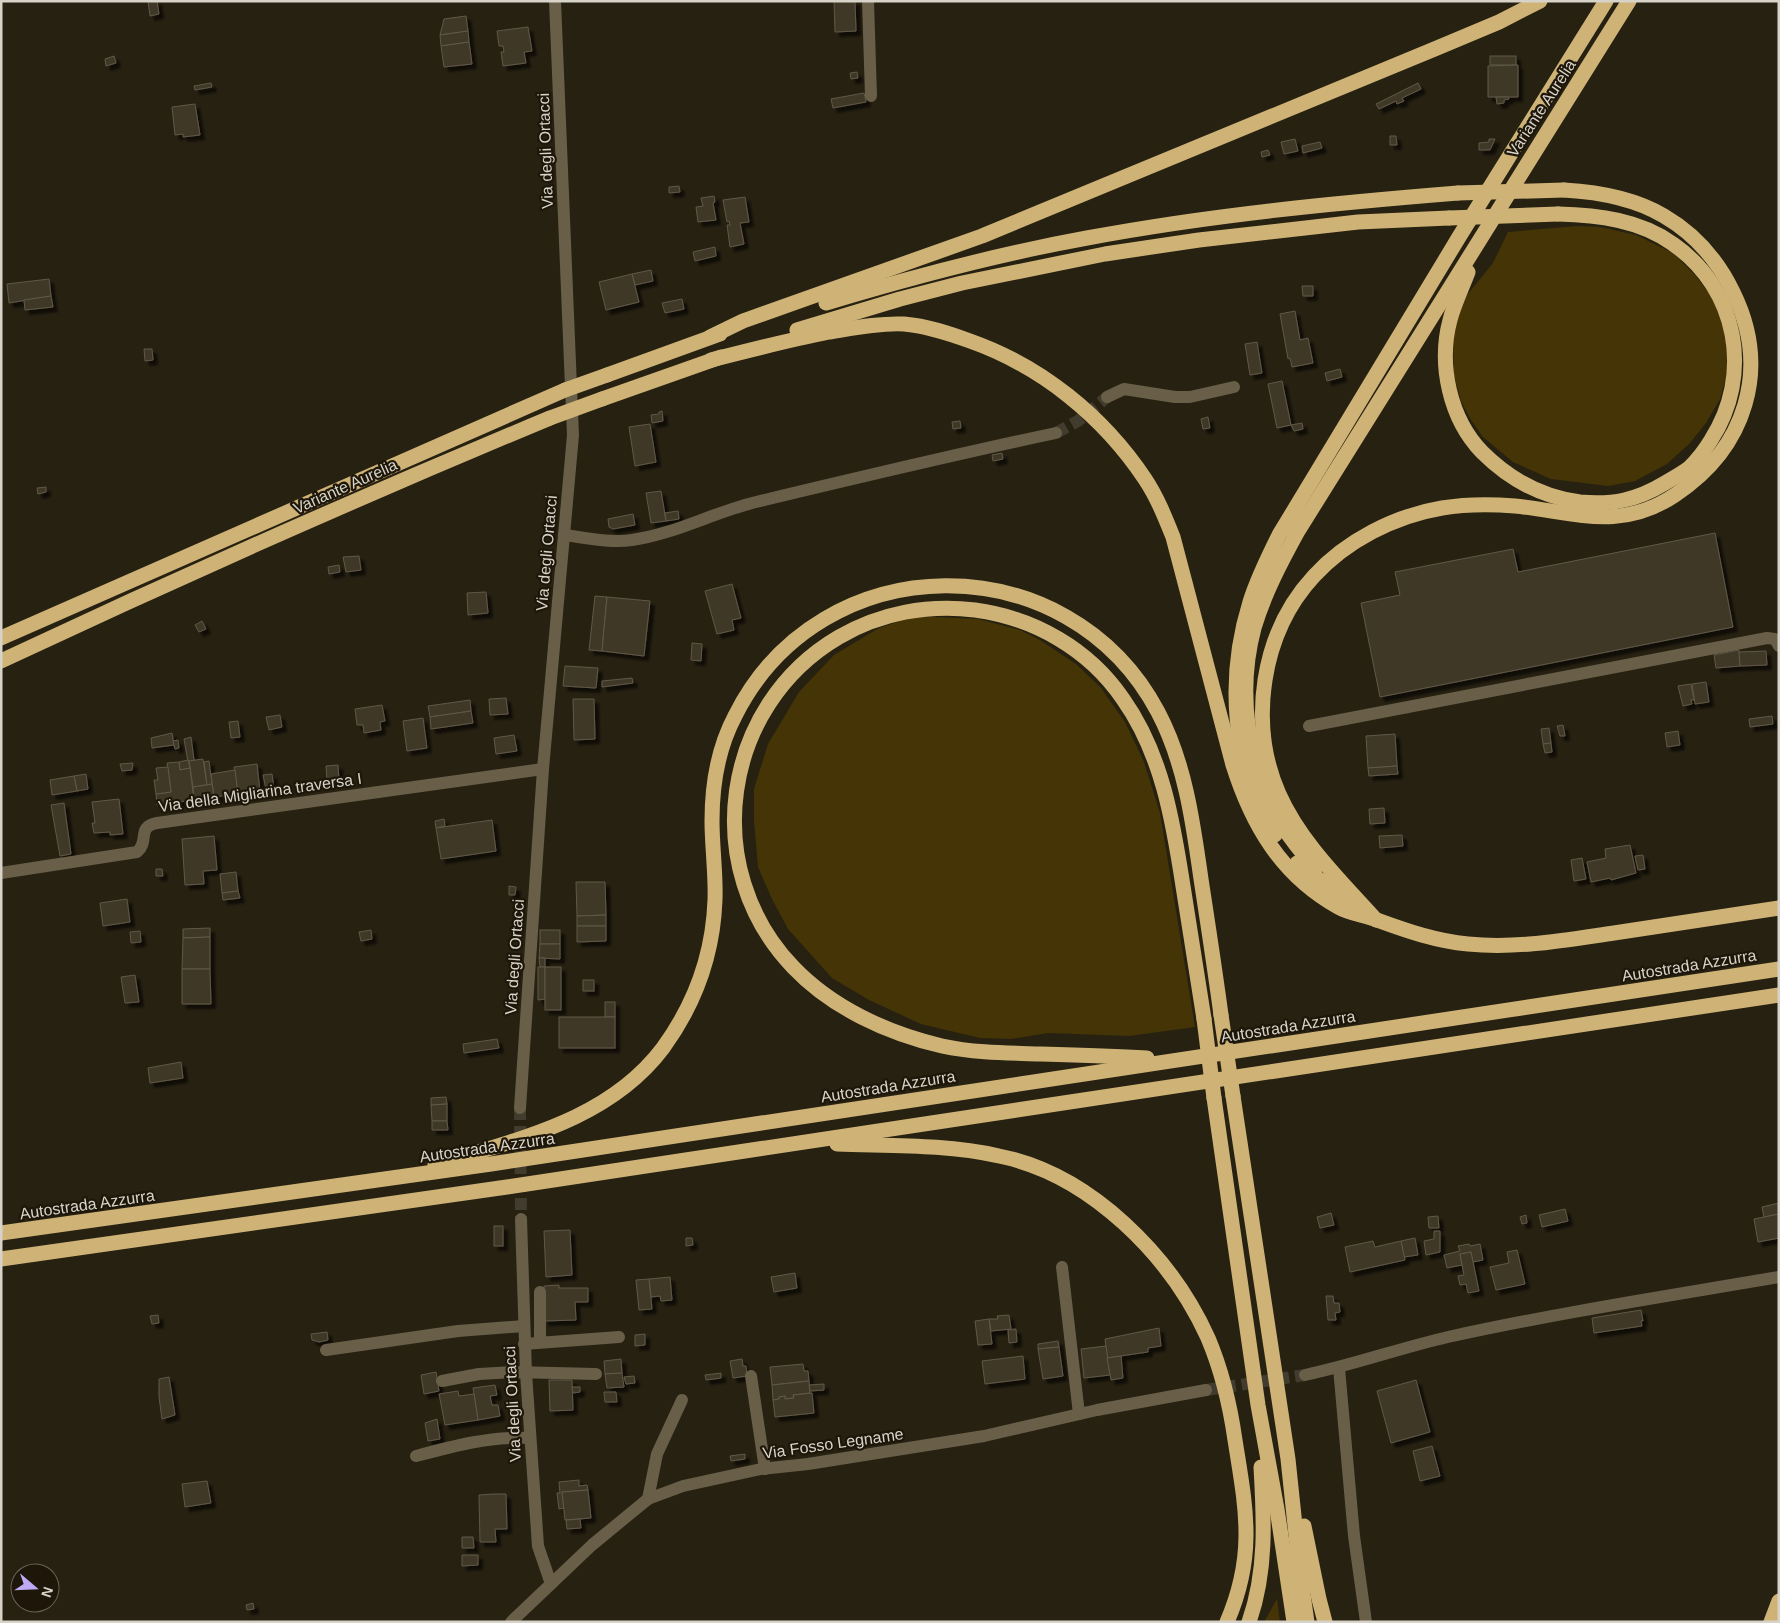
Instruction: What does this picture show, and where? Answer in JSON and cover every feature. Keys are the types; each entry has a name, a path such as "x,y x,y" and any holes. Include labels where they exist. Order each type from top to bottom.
{"highway":[{"path":"710,337 743,321 982,236 1499,22 1540,1"},
{"path":"1376,920 1346,901 1322,881 1279,820 1267,796 1256,767 1247,726 1241,642 1250,602 1278,535 1459,236 1606,1"},
{"name":"Variante Aurelia","path":"1483,235 1629,1"},
{"path":"710,337 932,272 1086,238 1291,208 1458,193 1564,190 1610,195 1630,201 1662,214 1701,245 1727,279 1740,305 1752,359 1745,405 1734,432 1711,466 1691,484 1672,497 1638,512 1603,518 1492,504 1425,511 1375,531 1344,549 1313,576 1292,606 1277,638 1264,681 1262,715 1266,756 1276,787 1300,833 1376,920"},
{"path":"711,360 774,338 900,299 962,283 1105,254 1199,240 1358,222 1558,214 1619,220 1673,243 1696,264 1712,284 1724,307 1735,344 1735,377 1728,407 1719,428 1706,448 1690,467 1678,476 1646,493 1620,502 1592,503 1543,494 1527,487 1507,474 1481,450 1470,437 1452,400 1447,377 1446,346 1449,322 1483,235"},
{"path":"1243,667 1264,599 1298,531 1483,235"},
{"path":"711,360 798,338 867,326 904,324 944,331 999,352 1034,371 1081,406 1109,433 1129,458 1153,493 1173,537 1233,765 1254,820 1270,846 1293,873 1322,897 1350,912 1436,940 1480,946 1506,946 1550,943 1779,908"},
{"name":"Variante Aurelia","path":"1,638 565,390 710,337"},
{"name":"Variante Aurelia","path":"1,661 130,600 408,477 550,418 711,360"},
{"path":"391,1179 553,1128 578,1117 608,1099 631,1082 650,1063 675,1030 700,982 710,951 715,900 712,820 714,783 722,748 734,716 758,677 775,657 807,629 850,605 869,598 905,589 948,585 975,586 1018,595 1053,609 1091,632 1114,652 1135,676 1158,711 1171,740 1188,799 1288,1459 1307,1622"},
{"path":"1186,1059 1001,1053 965,1050 940,1045 873,1023 840,1005 811,984 781,952 756,915 742,876 735,838 735,801 744,754 762,712 773,695 802,663 818,650 846,633 868,622 886,616 922,609 964,609 1002,615 1035,626 1074,648 1092,664 1122,697 1139,724 1160,773 1175,835 1204,1019 1258,1405 1277,1508 1294,1622"},
{"name":"Autostrada Azzurra","path":"1,1233 391,1179 1779,969"},
{"path":"1,1259 488,1190 1779,995"},
{"path":"798,1143 933,1147 1000,1156 1026,1164 1057,1177 1084,1192 1113,1214 1154,1254 1177,1284 1208,1338 1219,1367 1230,1413 1243,1482 1247,1547 1240,1584 1227,1622"},
{"path":"1249,1622 1255,1604 1263,1560 1264,1518 1258,1405"},
{"path":"1288,1459 1325,1622"},
{"path":"1771,1622 1779,1601"}],"street":[{"name":"Via degli Ortacci","path":"520,1108 543,769 573,434 555,1"},
{"path":"868,1 871,96"},
{"path":"1107,398 1124,389 1174,397 1190,397 1234,387"},
{"path":"564,535 603,540 632,540 695,524 731,508 938,458 1056,433"},
{"path":"1309,726 1767,638 1775,639 1779,646"},
{"name":"Via della Migliarina traversa I","path":"1,873 137,852 143,843 144,829 149,824 543,769"},
{"name":"Via degli Ortacci","path":"521,1219 524,1344 529,1438 538,1546 551,1584"},
{"path":"1062,1267 1079,1414"},
{"path":"1305,1374 1339,1368 1446,1338 1579,1311 1779,1277"},
{"path":"540,1292 540,1342"},
{"path":"326,1350 458,1331 524,1326"},
{"path":"524,1344 619,1337"},
{"path":"1339,1368 1354,1536 1366,1622"},
{"path":"442,1381 479,1374 596,1374"},
{"path":"751,1376 765,1469"},
{"name":"Via Fosso Legname","path":"511,1622 592,1545 648,1499 683,1486 765,1469 984,1436 1079,1414 1206,1390"},
{"path":"648,1499 657,1454 682,1400"},
{"path":"416,1456 460,1444 500,1438 529,1438"}],"shaded area":[{"path":"1577,226 1600,227 1636,235 1673,253 1696,276 1713,299 1726,329 1729,367 1720,399 1706,423 1690,443 1667,464 1635,481 1608,486 1551,479 1513,462 1483,437 1471,420 1461,401 1454,375 1453,342 1459,305 1493,263 1508,232"},
{"path":"915,616 978,619 1020,630 1040,640 1076,664 1101,688 1125,722 1144,762 1160,813 1195,1027 1129,1036 1048,1033 1011,1039 980,1038 921,1024 869,1000 832,978 788,929 758,867 754,820 754,789 768,744 799,692 834,655 879,628"},
{"path":"1277,1599 1280,1622 1264,1622"}],"building":[{"path":"148,1 157,1 159,14 150,16"},
{"path":"834,1 855,1 856,31 835,32"},
{"path":"466,16 468,31 440,35 444,19"},
{"path":"528,27 532,51 524,52 526,63 503,66 501,52 504,52 503,46 499,46 497,31"},
{"path":"468,31 469,42 441,46 440,35"},
{"path":"469,42 472,64 444,67 441,46"},
{"path":"114,56 116,63 106,66 105,59"},
{"path":"1490,56 1516,56 1516,65 1490,65"},
{"path":"1518,65 1518,97 1488,97 1488,66"},
{"path":"857,72 858,78 851,79 850,73"},
{"path":"211,83 212,87 195,90 194,86"},
{"path":"1418,83 1421,89 1402,98 1404,101 1397,104 1396,101 1379,109 1376,104"},
{"path":"864,93 866,102 833,108 831,99"},
{"path":"1496,97 1508,97 1509,99 1504,100 1504,103 1497,104"},
{"path":"195,104 200,135 183,137 183,134 175,135 172,107"},
{"path":"1390,136 1396,136 1397,145 1390,145"},
{"path":"1295,139 1298,151 1284,154 1281,142"},
{"path":"1489,139 1495,139 1490,150 1479,150 1479,143 1489,142"},
{"path":"1320,142 1322,148 1303,153 1302,146"},
{"path":"1268,150 1270,155 1262,157 1261,152"},
{"path":"679,186 680,192 669,193 669,187"},
{"path":"714,196 715,202 713,203 716,220 698,222 696,207 703,206 701,198"},
{"path":"745,197 749,222 740,223 744,244 730,247 727,225 730,225 729,221 727,222 723,200"},
{"path":"715,247 716,256 695,261 693,252"},
{"path":"651,270 653,281 635,285 632,274"},
{"path":"632,274 639,302 606,310 599,282"},
{"path":"49,279 51,296 9,303 7,284"},
{"path":"1302,286 1313,286 1313,296 1303,296"},
{"path":"51,296 53,307 25,310 24,300"},
{"path":"682,299 684,309 665,313 662,303"},
{"path":"1295,311 1300,340 1308,338 1313,363 1292,367 1290,358 1288,359 1280,314"},
{"path":"1257,342 1262,373 1250,375 1245,344"},
{"path":"144,349 152,349 153,360 145,361"},
{"path":"1340,369 1342,377 1327,381 1325,373"},
{"path":"1282,381 1291,425 1277,428 1268,384"},
{"path":"662,411 663,421 652,423 651,415 659,414"},
{"path":"1208,417 1210,428 1203,429 1201,419"},
{"path":"960,421 961,428 953,429 952,422"},
{"path":"1302,423 1303,429 1294,431 1291,425"},
{"path":"650,424 656,462 635,466 629,427"},
{"path":"1002,453 1003,459 993,461 992,455"},
{"path":"46,487 46,492 38,494 37,488"},
{"path":"661,491 666,521 651,523 646,493"},
{"path":"678,511 679,519 666,521 665,513"},
{"path":"633,514 635,525 613,529 609,527 608,519"},
{"path":"1715,533 1733,627 1380,697 1361,603 1400,595 1395,572 1513,549 1518,572"},
{"path":"359,556 361,570 346,572 343,557"},
{"path":"339,565 340,572 329,574 328,567"},
{"path":"732,584 741,618 732,620 734,630 717,634 705,591"},
{"path":"486,592 488,613 468,615 467,593"},
{"path":"595,596 607,597 602,651 589,650"},
{"path":"607,597 650,601 644,656 602,651"},
{"path":"202,621 206,629 199,632 195,625"},
{"path":"692,643 702,644 701,661 691,660"},
{"path":"1739,650 1740,666 1716,668 1714,655"},
{"path":"1766,651 1767,665 1740,666 1739,652"},
{"path":"565,666 598,668 596,688 563,686"},
{"path":"632,678 633,683 602,687 602,681"},
{"path":"1706,682 1709,702 1695,704 1692,684"},
{"path":"1691,684 1694,700 1691,700 1692,704 1683,706 1678,686"},
{"path":"506,698 508,714 490,715 489,699"},
{"path":"573,699 594,699 595,739 574,740"},
{"path":"470,700 471,711 430,717 428,706"},
{"path":"382,705 385,721 380,722 381,730 364,733 363,725 357,725 355,709"},
{"path":"471,711 473,723 431,729 430,717"},
{"path":"280,715 282,727 269,730 266,717"},
{"path":"1772,716 1773,724 1750,727 1749,719"},
{"path":"423,718 427,748 407,751 403,721"},
{"path":"238,721 240,737 231,738 229,722"},
{"path":"1563,725 1565,736 1560,736 1557,726"},
{"path":"1549,728 1551,743 1543,744 1541,729"},
{"path":"1678,731 1680,745 1667,747 1665,733"},
{"path":"172,733 174,745 152,748 151,738"},
{"path":"1395,734 1397,766 1368,768 1366,736"},
{"path":"514,735 517,751 496,754 494,738"},
{"path":"191,737 194,760 188,762 184,739"},
{"path":"178,740 179,748 175,749 173,741"},
{"path":"1551,743 1552,752 1545,753 1543,744"},
{"path":"203,759 207,785 193,787 189,761"},
{"path":"188,760 190,768 180,770 179,762"},
{"path":"209,761 212,784 207,785 204,762"},
{"path":"179,762 180,770 190,768 194,800 157,805 156,794 171,792 167,763"},
{"path":"133,763 132,770 122,771 120,764"},
{"path":"257,764 260,791 238,794 234,767"},
{"path":"338,765 339,780 327,781 326,766"},
{"path":"1397,766 1398,774 1369,776 1368,768"},
{"path":"168,767 171,792 156,794 154,780 158,780 156,768"},
{"path":"235,770 238,794 214,797 211,774"},
{"path":"86,774 88,789 77,791 74,776"},
{"path":"272,774 274,788 266,789 263,775"},
{"path":"74,776 77,791 52,795 50,780"},
{"path":"212,784 214,797 194,800 193,787"},
{"path":"119,799 123,834 110,835 110,832 94,833 92,823 95,823 92,802"},
{"path":"64,803 71,854 60,856 51,805"},
{"path":"1384,808 1385,823 1370,824 1369,809"},
{"path":"444,819 445,826 436,828 435,821"},
{"path":"492,820 496,851 441,859 436,828"},
{"path":"1402,835 1403,846 1380,848 1379,836"},
{"path":"214,836 217,870 203,871 204,884 185,885 182,839"},
{"path":"1630,845 1636,873 1611,880 1610,878 1591,882 1587,862 1606,858 1605,849"},
{"path":"1643,855 1645,869 1638,870 1635,856"},
{"path":"1582,858 1586,879 1574,881 1571,860"},
{"path":"156,869 162,869 163,876 156,876"},
{"path":"236,872 238,891 222,893 220,874"},
{"path":"576,882 605,882 606,915 577,916"},
{"path":"509,886 516,887 515,895 509,895"},
{"path":"238,891 240,898 223,900 222,893"},
{"path":"127,899 130,922 103,926 100,903"},
{"path":"606,915 606,926 577,926 577,916"},
{"path":"577,926 606,926 606,941 577,942"},
{"path":"210,928 210,937 183,938 183,929"},
{"path":"371,930 372,939 361,941 359,932"},
{"path":"540,930 560,930 560,944 540,944"},
{"path":"140,931 141,942 131,943 130,932"},
{"path":"210,937 210,969 182,969 183,938"},
{"path":"540,944 560,944 560,959 539,958"},
{"path":"539,958 545,958 545,967 540,967"},
{"path":"538,967 545,967 545,999 538,1000"},
{"path":"545,967 561,967 561,1010 545,1010"},
{"path":"182,969 210,969 211,1004 182,1004"},
{"path":"135,975 139,1002 125,1003 121,977"},
{"path":"583,980 594,980 594,991 583,991"},
{"path":"605,1002 615,1002 615,1017 605,1017"},
{"path":"559,1017 615,1017 615,1048 559,1048"},
{"path":"497,1039 499,1048 464,1053 463,1044"},
{"path":"181,1062 183,1078 150,1083 148,1068"},
{"path":"446,1097 447,1104 431,1105 431,1098"},
{"path":"447,1104 447,1121 432,1121 431,1105"},
{"path":"432,1121 447,1121 448,1130 432,1130"},
{"path":"1779,1203 1779,1214 1764,1217 1762,1207"},
{"path":"1565,1209 1568,1221 1542,1227 1539,1215"},
{"path":"1331,1213 1334,1225 1320,1228 1317,1217"},
{"path":"1779,1214 1779,1238 1758,1242 1754,1219"},
{"path":"1526,1215 1527,1223 1522,1224 1520,1217"},
{"path":"1438,1216 1439,1228 1429,1228 1428,1217"},
{"path":"494,1226 503,1226 503,1246 494,1246"},
{"path":"570,1230 572,1275 546,1277 544,1231"},
{"path":"1434,1231 1440,1231 1440,1252 1426,1255 1424,1241 1434,1239"},
{"path":"686,1238 692,1238 693,1245 686,1246"},
{"path":"1415,1238 1418,1255 1404,1257 1401,1241"},
{"path":"1373,1241 1375,1247 1401,1241 1405,1260 1350,1272 1345,1247"},
{"path":"1469,1244 1470,1246 1480,1244 1483,1260 1473,1262 1471,1252 1460,1254 1462,1265 1447,1268 1444,1255 1460,1251 1458,1246"},
{"path":"1517,1250 1525,1284 1496,1290 1490,1267 1509,1263 1507,1252"},
{"path":"1471,1252 1479,1291 1468,1293 1466,1284 1460,1285 1458,1276 1464,1275 1460,1254"},
{"path":"795,1273 797,1288 774,1292 771,1277"},
{"path":"670,1277 672,1300 661,1301 660,1296 651,1297 649,1279"},
{"path":"649,1279 652,1309 639,1310 636,1280"},
{"path":"559,1285 559,1288 588,1288 588,1302 575,1302 576,1320 544,1321 544,1286"},
{"path":"1326,1296 1333,1296 1334,1303 1339,1303 1340,1312 1335,1313 1336,1320 1328,1320"},
{"path":"1641,1310 1642,1326 1594,1333 1592,1318"},
{"path":"158,1315 159,1323 152,1324 150,1316"},
{"path":"1009,1315 1011,1329 991,1331 989,1319 998,1319 997,1316"},
{"path":"989,1319 992,1344 978,1345 975,1321"},
{"path":"1159,1328 1161,1346 1148,1348 1148,1352 1107,1358 1105,1339"},
{"path":"1016,1329 1017,1342 1009,1343 1008,1330"},
{"path":"327,1332 328,1340 319,1342 312,1340 311,1334"},
{"path":"645,1334 645,1345 635,1346 635,1335"},
{"path":"1058,1341 1059,1347 1038,1349 1038,1344"},
{"path":"1106,1346 1110,1375 1084,1378 1081,1349"},
{"path":"1059,1347 1063,1376 1043,1379 1038,1349"},
{"path":"1023,1356 1025,1379 985,1384 982,1361"},
{"path":"1121,1356 1123,1378 1111,1380 1107,1358"},
{"path":"621,1359 622,1373 605,1374 604,1361"},
{"path":"742,1359 743,1366 746,1366 747,1376 733,1378 730,1361"},
{"path":"803,1364 804,1371 808,1371 809,1381 772,1385 770,1367"},
{"path":"436,1372 439,1391 424,1394 421,1375"},
{"path":"622,1373 624,1387 607,1388 605,1374"},
{"path":"721,1373 721,1378 706,1380 705,1375"},
{"path":"634,1376 635,1383 626,1384 624,1377"},
{"path":"169,1377 175,1415 162,1419 159,1379"},
{"path":"549,1380 572,1380 573,1410 550,1411"},
{"path":"1416,1380 1430,1432 1391,1443 1377,1391"},
{"path":"809,1381 810,1393 793,1395 794,1398 785,1399 785,1396 773,1400 772,1385"},
{"path":"824,1384 824,1390 810,1391 809,1385"},
{"path":"495,1385 497,1395 490,1396 492,1405 498,1405 500,1416 478,1420 473,1388"},
{"path":"572,1387 580,1387 580,1392 573,1393"},
{"path":"458,1391 459,1396 474,1394 478,1420 445,1425 439,1394"},
{"path":"604,1392 616,1392 617,1402 605,1402"},
{"path":"812,1393 814,1413 775,1417 773,1400 779,1399 779,1397 785,1396 785,1399 794,1398 793,1395"},
{"path":"437,1419 440,1439 428,1441 425,1423"},
{"path":"1432,1446 1440,1476 1420,1481 1413,1451"},
{"path":"745,1454 745,1459 731,1461 730,1456"},
{"path":"579,1480 579,1486 587,1485 588,1490 562,1492 564,1508 559,1509 557,1493 560,1493 559,1482"},
{"path":"207,1481 211,1503 185,1507 182,1484"},
{"path":"588,1490 591,1518 565,1520 562,1492"},
{"path":"506,1494 507,1529 495,1529 496,1542 480,1542 479,1495"},
{"path":"580,1519 581,1528 567,1529 566,1520"},
{"path":"462,1537 473,1537 474,1548 462,1548"},
{"path":"462,1555 478,1555 478,1565 462,1566"},
{"path":"253,1603 254,1609 247,1610 246,1605"}],"tunnel":[{"path":"1056,433 1078,421 1107,397"},
{"path":"520,1108 521,1219"},
{"path":"1206,1390 1305,1375"}]}
